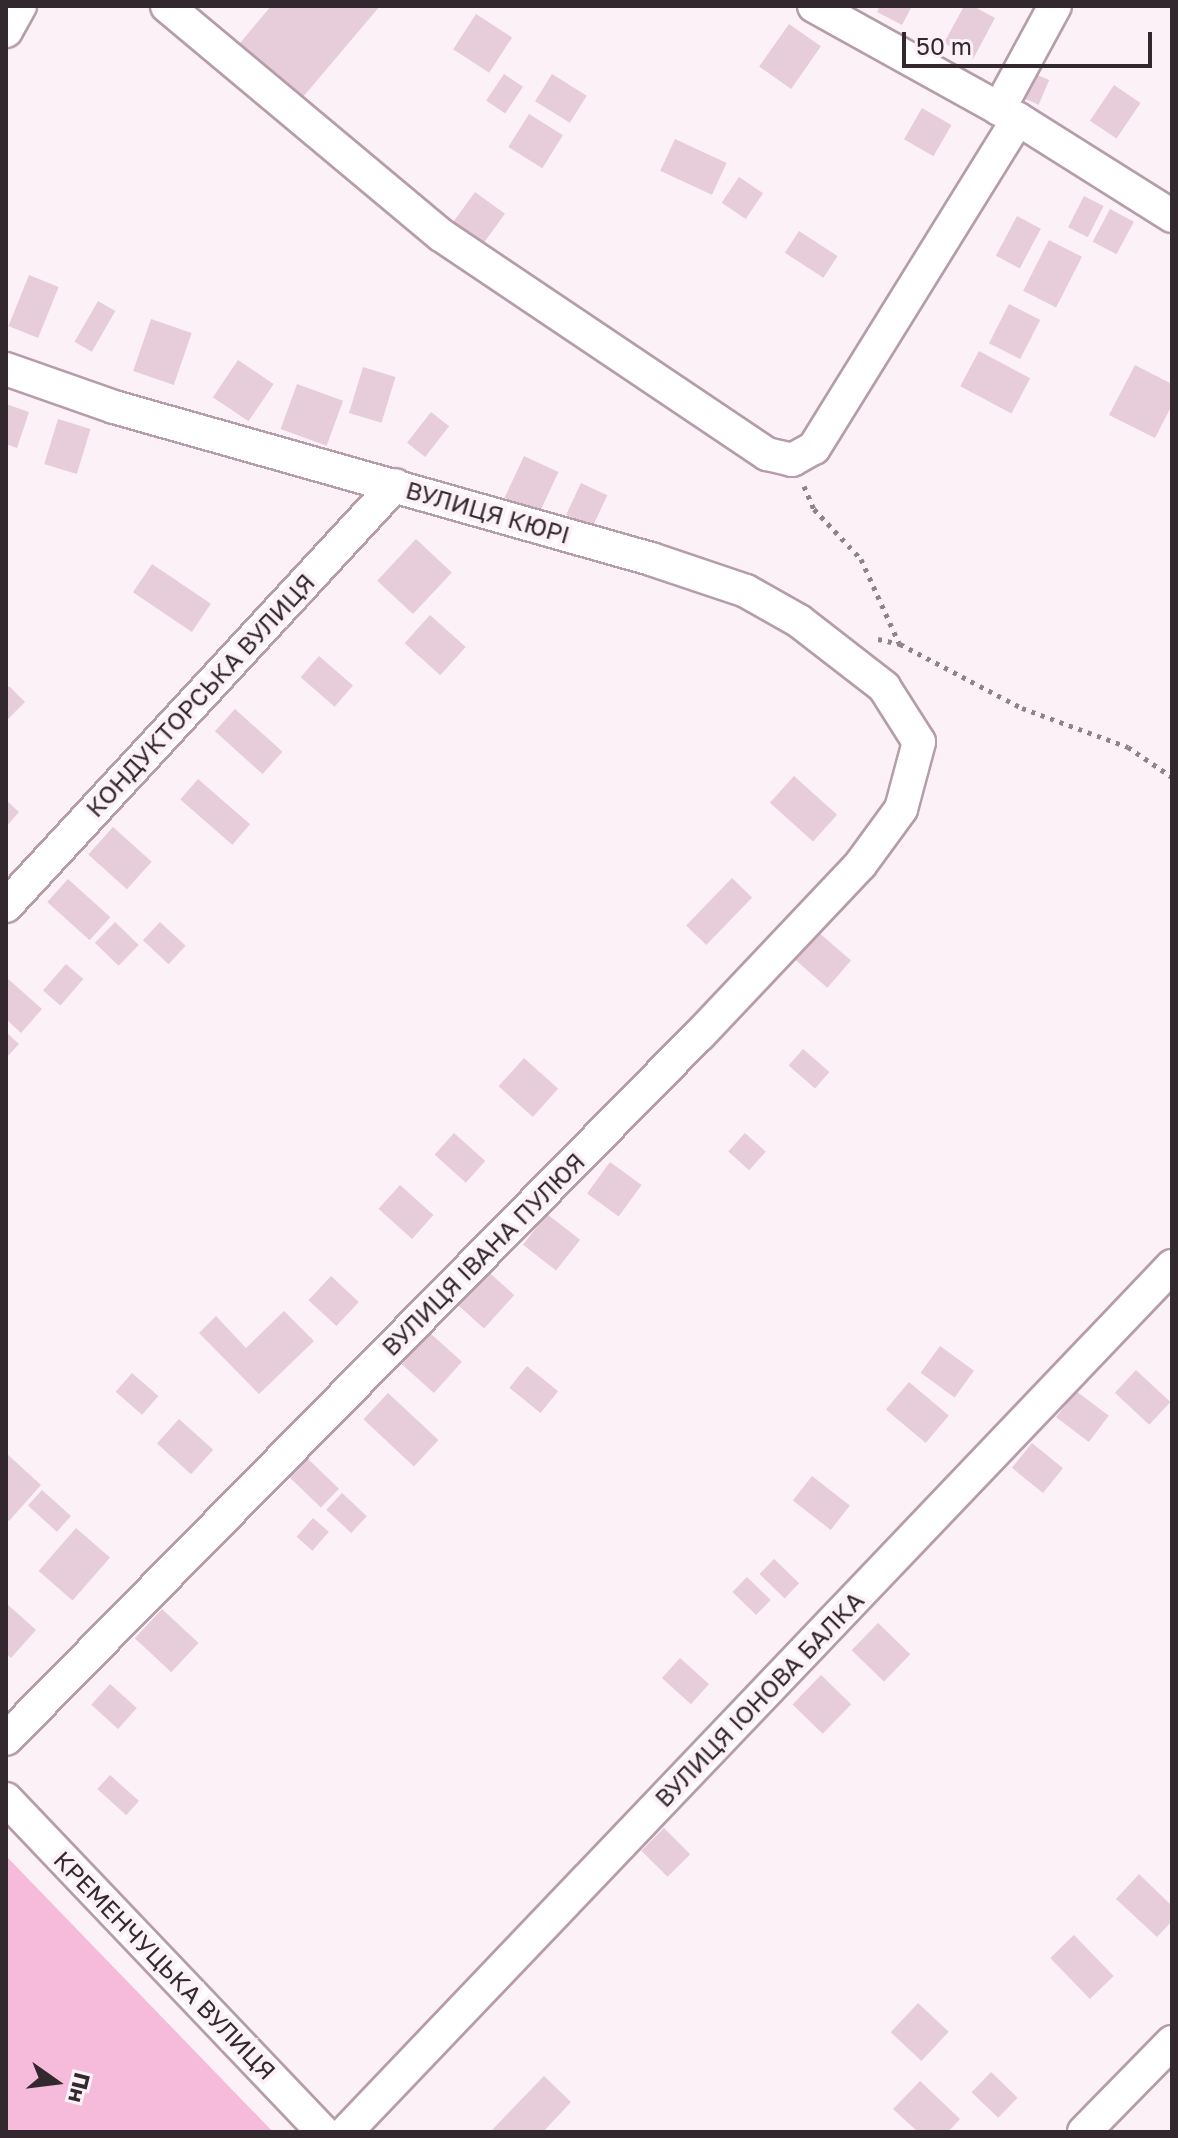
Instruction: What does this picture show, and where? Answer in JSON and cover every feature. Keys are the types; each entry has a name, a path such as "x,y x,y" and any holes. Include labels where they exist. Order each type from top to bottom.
{"street":[{"path":"6,31 20,6"},
{"path":"167,6 441,235 767,454 792,460 814,448 1008,114 1055,6"},
{"path":"814,6 1008,114 1172,216"},
{"name":"ВУЛИЦЯ КЮРІ","path":"6,369 114,407 651,559 746,591 799,621 884,687 919,742"},
{"name":"КОНДУКТОРСЬКА ВУЛИЦЯ","path":"6,906 395,485"},
{"name":"ВУЛИЦЯ ІВАНА ПУЛЮЯ","path":"6,1739 700,1034 860,865 901,809 919,742"},
{"name":"ВУЛИЦЯ ІОНОВА БАЛКА","path":"346,2132 1172,1266"},
{"name":"КРЕМЕНЧУЦЬКА ВУЛИЦЯ","path":"6,1799 323,2132"},
{"path":"1084,2132 1172,2042"}],"path":[{"path":"792,460 814,509 861,559 900,644"},
{"path":"871,638 900,644 1022,708 1128,747 1172,777"}],"shaded area":[{"path":"6,1856 273,2132 6,2132"}],"building":[{"path":"271,6 380,6 303,97 240,43"},
{"path":"880,6 912,6 902,25 877,12"},
{"path":"964,6 973,6 995,18 973,59 944,43"},
{"path":"476,14 512,37 489,73 453,49"},
{"path":"789,24 821,46 791,89 759,67"},
{"path":"1028,71 1049,80 1039,105 1017,96"},
{"path":"504,74 523,87 505,113 486,101"},
{"path":"552,74 587,96 570,123 535,101"},
{"path":"1114,85 1141,103 1116,139 1090,121"},
{"path":"922,108 951,125 933,156 904,139"},
{"path":"529,114 563,135 542,168 508,147"},
{"path":"675,139 727,163 712,195 660,171"},
{"path":"739,177 763,193 746,219 722,203"},
{"path":"475,192 505,214 480,248 450,226"},
{"path":"1084,196 1104,206 1088,237 1068,227"},
{"path":"1110,209 1134,222 1116,254 1093,242"},
{"path":"1017,216 1041,229 1020,268 996,256"},
{"path":"799,231 838,256 823,278 785,253"},
{"path":"1049,240 1082,257 1056,308 1023,291"},
{"path":"29,275 59,287 38,338 8,326"},
{"path":"98,301 115,311 92,352 75,342"},
{"path":"1009,304 1040,320 1020,359 989,343"},
{"path":"151,319 192,333 174,385 133,371"},
{"path":"979,351 1030,378 1011,414 960,386"},
{"path":"238,360 274,384 248,421 213,397"},
{"path":"1135,365 1172,384 1172,405 1155,438 1109,415"},
{"path":"363,367 396,377 381,423 349,413"},
{"path":"297,384 343,401 327,446 281,429"},
{"path":"6,404 29,412 17,448 6,444"},
{"path":"431,412 449,426 425,457 407,443"},
{"path":"58,419 91,429 77,474 44,464"},
{"path":"524,456 558,472 539,514 505,498"},
{"path":"581,483 607,495 592,527 566,515"},
{"path":"416,539 452,572 413,614 377,581"},
{"path":"152,564 211,604 192,632 133,592"},
{"path":"430,615 466,647 440,675 405,643"},
{"path":"319,656 353,686 335,707 301,677"},
{"path":"9,686 25,702 6,721 6,689"},
{"path":"235,709 283,752 262,774 215,731"},
{"path":"794,776 837,815 813,842 770,803"},
{"path":"198,779 250,824 232,845 180,799"},
{"path":"6,800 19,812 6,827"},
{"path":"113,827 152,862 127,889 88,854"},
{"path":"732,878 752,897 706,945 686,925"},
{"path":"68,879 110,917 90,940 47,902"},
{"path":"115,922 139,945 119,966 95,943"},
{"path":"160,922 186,946 169,964 143,940"},
{"path":"817,931 851,961 827,988 793,958"},
{"path":"66,964 83,979 60,1006 43,990"},
{"path":"6,977 42,1009 21,1033 6,1019"},
{"path":"6,1032 19,1044 6,1058"},
{"path":"803,1049 829,1072 815,1089 789,1066"},
{"path":"524,1058 558,1089 533,1117 499,1086"},
{"path":"454,1133 485,1161 466,1183 435,1155"},
{"path":"745,1133 766,1152 749,1170 728,1152"},
{"path":"610,1162 642,1185 619,1216 587,1194"},
{"path":"400,1185 433,1215 412,1239 379,1209"},
{"path":"547,1214 580,1240 556,1271 523,1245"},
{"path":"483,1267 514,1295 484,1329 453,1300"},
{"path":"331,1276 359,1302 336,1326 308,1300"},
{"path":"284,1311 314,1341 259,1394 199,1333 216,1316 246,1348"},
{"path":"430,1333 462,1362 434,1393 402,1364"},
{"path":"940,1346 974,1371 955,1397 921,1373"},
{"path":"527,1366 558,1391 540,1413 509,1388"},
{"path":"1136,1370 1170,1402 1149,1425 1115,1393"},
{"path":"132,1373 158,1396 142,1415 116,1392"},
{"path":"909,1382 949,1415 926,1443 886,1410"},
{"path":"1076,1391 1109,1416 1089,1442 1056,1417"},
{"path":"388,1393 438,1440 414,1466 363,1419"},
{"path":"179,1419 213,1450 191,1474 157,1444"},
{"path":"1032,1443 1063,1468 1043,1493 1012,1468"},
{"path":"6,1453 41,1485 9,1521 6,1518"},
{"path":"308,1459 339,1489 321,1508 290,1478"},
{"path":"812,1476 850,1506 831,1530 793,1500"},
{"path":"42,1490 71,1516 57,1532 28,1506"},
{"path":"342,1493 367,1516 351,1533 326,1510"},
{"path":"313,1518 329,1532 312,1551 297,1537"},
{"path":"76,1528 110,1558 73,1601 39,1571"},
{"path":"774,1559 799,1583 785,1598 759,1574"},
{"path":"747,1577 771,1600 756,1615 732,1592"},
{"path":"6,1603 36,1630 11,1658 6,1654"},
{"path":"162,1609 199,1643 171,1672 135,1638"},
{"path":"878,1623 910,1654 884,1682 852,1650"},
{"path":"680,1658 709,1684 691,1704 662,1678"},
{"path":"821,1675 851,1704 823,1734 793,1704"},
{"path":"110,1684 137,1708 118,1729 91,1705"},
{"path":"110,1775 139,1801 126,1815 97,1789"},
{"path":"664,1828 690,1854 668,1877 641,1851"},
{"path":"1139,1874 1172,1906 1172,1921 1157,1937 1116,1899"},
{"path":"1074,1935 1114,1976 1090,1999 1050,1958"},
{"path":"918,2003 949,2032 921,2061 891,2032"},
{"path":"991,2072 1018,2098 998,2118 972,2092"},
{"path":"544,2076 571,2102 543,2132 490,2132"},
{"path":"920,2081 960,2119 948,2132 918,2132 893,2109"}]}
